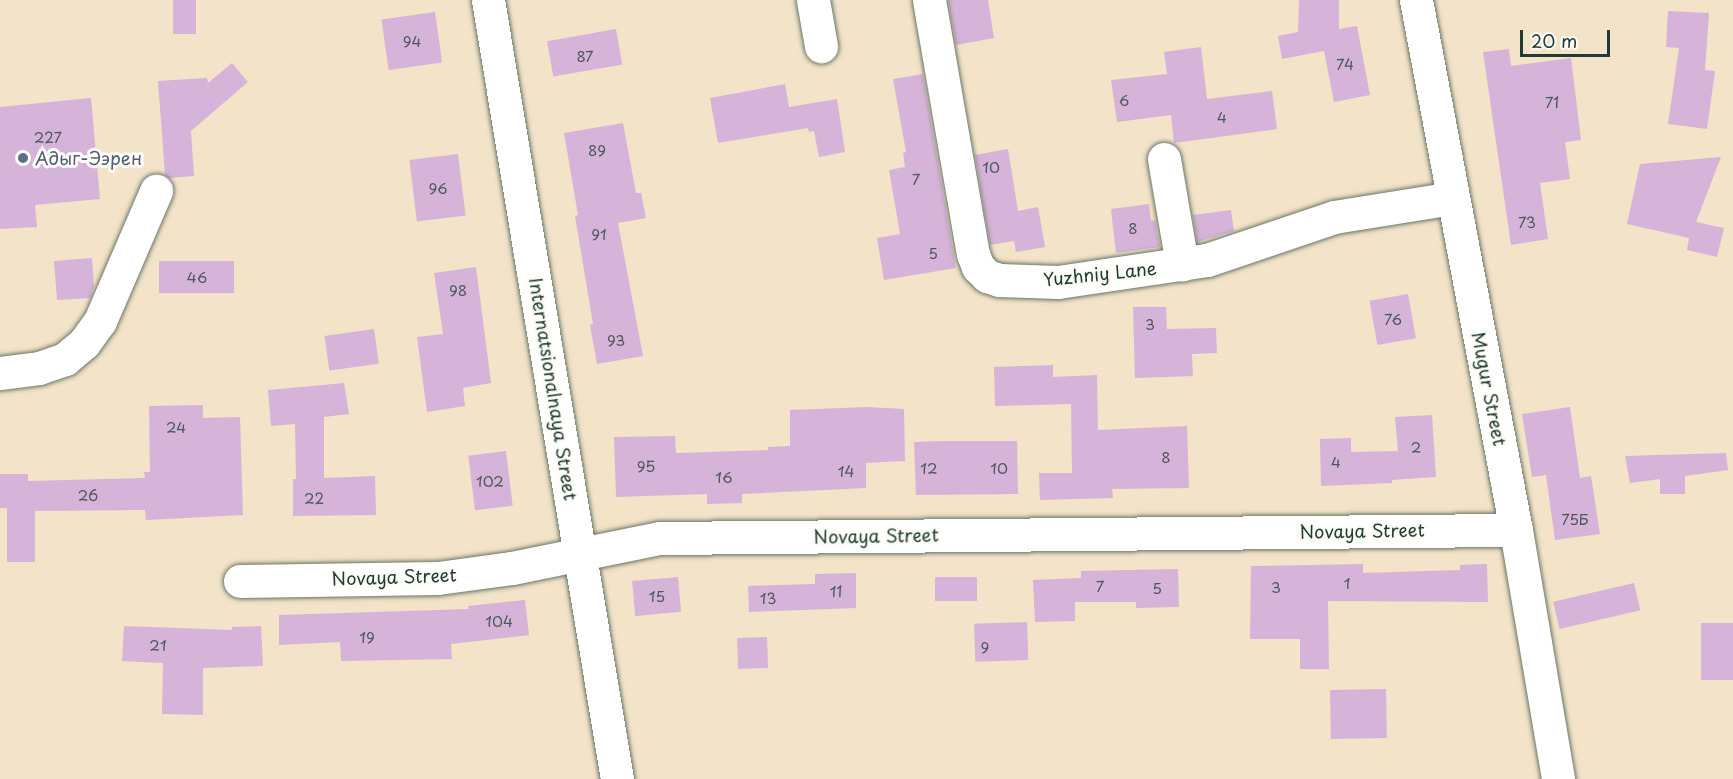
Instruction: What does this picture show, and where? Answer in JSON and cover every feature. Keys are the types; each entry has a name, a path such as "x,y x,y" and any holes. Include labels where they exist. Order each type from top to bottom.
{"street":[{"name":"Internatsionalnaya Street","path":"488,0 617,779"},
{"path":"813,0 821,46"},
{"name":"Yuzhniy Lane","path":"929,0 973,254 978,267 987,276 999,280 1058,282 1207,260 1334,217 1452,198"},
{"name":"Mugur Street","path":"1416,0 1516,530 1557,779"},
{"path":"1164,159 1182,264"},
{"path":"0,373 39,368 65,359 84,343 100,321 156,191"},
{"name":"Novaya Street","path":"240,581 438,578 581,555 660,538 1516,530"}],"building":[{"path":"173,0 196,0 196,34 173,34"},
{"path":"948,0 988,0 994,38 956,45"},
{"path":"1299,0 1339,0 1339,29 1357,26 1370,95 1334,102 1324,51 1282,59 1278,36 1298,32"},
{"path":"1668,11 1709,13 1705,70 1715,71 1707,129 1668,124 1679,48 1666,47"},
{"path":"435,12 442,63 389,70 382,20"},
{"path":"616,29 622,64 553,77 547,41"},
{"path":"1201,47 1207,99 1272,91 1277,129 1174,143 1171,115 1117,122 1111,80 1167,74 1164,52"},
{"path":"1509,49 1511,66 1571,58 1581,140 1565,142 1570,179 1540,183 1548,239 1511,245 1483,52"},
{"path":"232,63 248,82 191,131 194,176 169,178 165,175 158,81 207,78 208,83"},
{"path":"923,74 956,268 884,280 877,238 900,234 889,170 905,167 903,153 906,152 893,79"},
{"path":"785,84 789,107 837,99 845,152 819,157 814,131 809,132 808,128 718,143 710,98"},
{"path":"91,98 100,199 35,205 37,227 0,229 0,107"},
{"path":"623,123 636,193 641,193 646,218 618,223 643,356 597,364 590,325 593,324 575,216 578,215 564,133"},
{"path":"1008,149 1018,211 1038,207 1045,247 1016,252 1014,241 990,245 975,155"},
{"path":"458,154 466,216 417,222 409,160"},
{"path":"1721,157 1696,222 1724,228 1717,257 1687,250 1689,238 1627,224 1640,164"},
{"path":"1149,204 1151,221 1155,220 1160,247 1116,253 1111,209"},
{"path":"1231,210 1234,231 1197,242 1193,215"},
{"path":"92,258 94,287 90,298 57,300 54,261"},
{"path":"159,261 234,261 234,293 159,293"},
{"path":"476,267 491,383 463,388 465,406 427,412 417,337 443,334 434,273"},
{"path":"1408,294 1416,338 1377,345 1370,301"},
{"path":"1133,307 1166,307 1167,329 1216,328 1217,353 1192,354 1193,376 1135,378"},
{"path":"374,329 379,364 329,371 324,336"},
{"path":"1053,365 1053,377 1097,375 1098,430 1187,426 1189,488 1112,489 1113,498 1040,500 1039,473 1072,473 1071,404 995,406 994,367"},
{"path":"344,383 349,414 324,417 324,478 375,476 376,515 293,516 293,479 296,479 295,424 271,426 268,390"},
{"path":"203,405 203,418 240,417 243,515 146,520 145,510 35,511 35,562 7,562 7,508 0,508 0,474 28,474 28,481 145,478 144,472 150,472 149,406"},
{"path":"867,407 904,409 905,461 866,463 866,488 742,494 742,503 707,504 707,494 616,497 614,437 675,436 676,453 768,450 768,447 790,446 790,410"},
{"path":"1570,407 1580,478 1591,476 1600,534 1555,540 1546,475 1532,477 1522,414"},
{"path":"1432,415 1436,477 1392,480 1392,483 1321,486 1320,439 1351,438 1351,452 1398,451 1395,417"},
{"path":"1017,441 1018,494 916,495 914,442"},
{"path":"506,451 513,506 475,510 468,456"},
{"path":"1726,453 1728,470 1685,476 1685,494 1660,494 1660,479 1630,483 1625,456"},
{"path":"1363,564 1363,573 1460,570 1460,565 1487,564 1488,602 1328,601 1329,669 1300,669 1300,639 1250,639 1251,566"},
{"path":"1178,569 1179,607 1136,608 1136,602 1075,602 1075,621 1035,622 1033,580 1081,578 1081,571"},
{"path":"856,573 856,608 749,612 748,586 815,584 815,574"},
{"path":"678,577 681,612 635,616 632,581"},
{"path":"935,577 977,577 977,601 935,601"},
{"path":"1634,583 1640,610 1559,629 1553,602"},
{"path":"525,600 529,635 451,644 452,659 341,661 340,642 279,645 279,615 469,609 468,606"},
{"path":"1027,622 1028,660 975,662 974,624"},
{"path":"1701,623 1733,623 1733,680 1701,680"},
{"path":"124,626 232,630 232,627 261,626 263,666 203,668 203,715 162,714 163,663 122,661"},
{"path":"767,637 768,668 738,669 737,638"},
{"path":"1386,689 1387,738 1331,739 1330,690"}],"place":[{"name":"Адыг-Ээрен","path":"23,158"}]}
